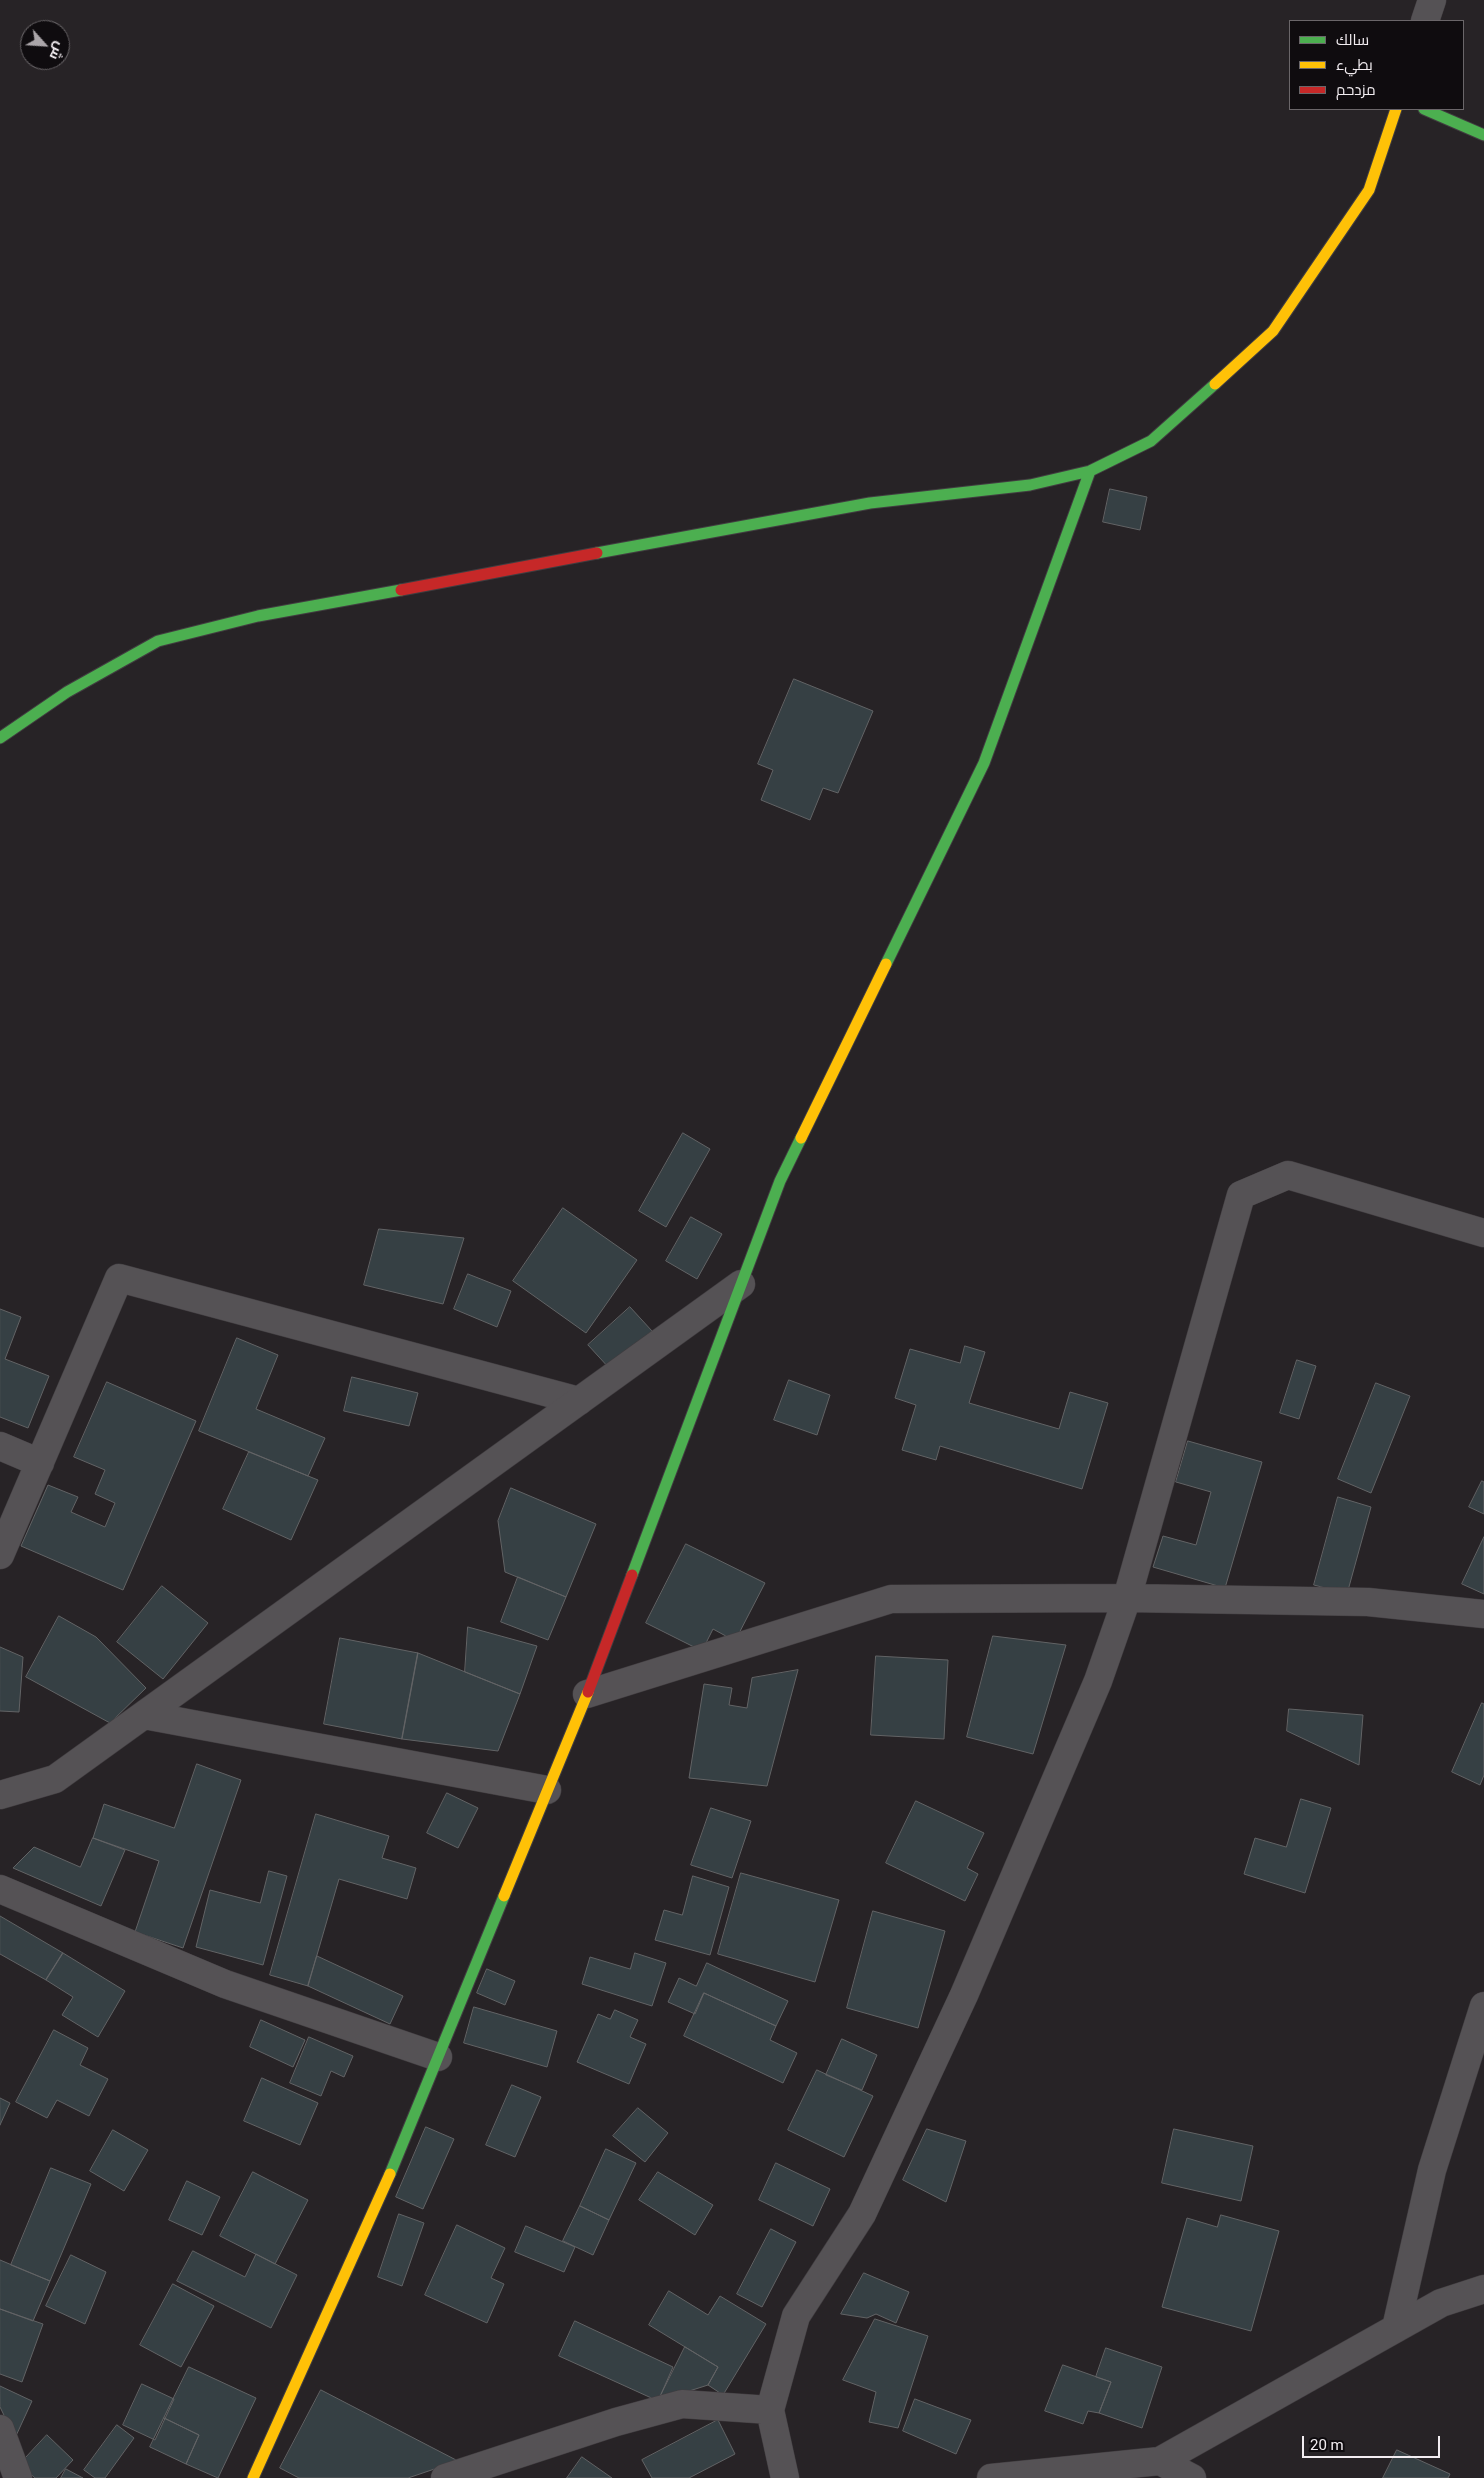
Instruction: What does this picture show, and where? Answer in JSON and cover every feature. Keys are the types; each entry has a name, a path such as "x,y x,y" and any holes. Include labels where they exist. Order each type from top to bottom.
{"street":[{"path":"1425,20 1432,0"},
{"path":"0,738 67,692 158,641 258,616 870,503 1030,485 1090,471 1151,441 1273,331 1368,190 1396,110"},
{"path":"1426,110 1484,135"},
{"path":"252,2478 395,2163 587,1694 780,1181 984,763 1090,471"},
{"path":"785,2478 770,2410 796,2316 862,2214 964,1995 1098,1682 1127,1598 1241,1195 1288,1175 1484,1233"},
{"path":"0,1554 119,1278 579,1401"},
{"path":"0,1795 55,1779 741,1284"},
{"path":"0,1446 40,1463"},
{"path":"587,1694 891,1599 1127,1598 1368,1602 1484,1614"},
{"path":"144,1714 547,1790"},
{"path":"0,1889 225,1984 438,2057"},
{"path":"1396,2328 1432,2170 1484,2006"},
{"path":"991,2478 1160,2461 1441,2303 1484,2288"},
{"path":"445,2478 616,2422 682,2404 770,2410"},
{"path":"0,2429 18,2478"},
{"path":"1160,2461 1192,2478"}],"building":[{"path":"1110,489 1147,497 1140,530 1103,522"},
{"path":"794,679 873,711 838,793 823,788 810,820 761,800 773,770 758,764"},
{"path":"683,1133 710,1149 666,1227 639,1211"},
{"path":"563,1208 637,1260 586,1333 513,1281"},
{"path":"691,1217 722,1234 697,1279 666,1261"},
{"path":"379,1229 464,1238 443,1304 364,1285"},
{"path":"468,1274 511,1291 497,1327 454,1309"},
{"path":"630,1307 652,1331 610,1369 588,1345"},
{"path":"0,1309 21,1317 5,1359 49,1376 28,1428 0,1417"},
{"path":"237,1338 278,1355 256,1409 325,1438 308,1476 199,1431"},
{"path":"965,1346 985,1352 969,1403 1059,1429 1070,1392 1108,1403 1082,1489 940,1446 936,1460 902,1450 916,1405 895,1398 910,1349 960,1363"},
{"path":"1297,1360 1316,1366 1299,1419 1280,1413"},
{"path":"352,1377 418,1393 409,1426 344,1411"},
{"path":"789,1380 830,1395 817,1435 774,1420"},
{"path":"107,1382 196,1421 123,1590 21,1546 48,1485 78,1497 71,1512 105,1527 115,1503 95,1494 105,1470 74,1457"},
{"path":"1376,1383 1410,1396 1371,1493 1338,1479"},
{"path":"1188,1441 1262,1462 1225,1588 1153,1567 1163,1536 1196,1545 1211,1492 1176,1482"},
{"path":"249,1452 318,1480 291,1540 223,1509"},
{"path":"1482,1481 1484,1482 1484,1514 1469,1507"},
{"path":"511,1488 596,1524 566,1597 505,1572 498,1521"},
{"path":"1338,1497 1371,1507 1347,1594 1314,1585"},
{"path":"1484,1537 1484,1594 1462,1584"},
{"path":"686,1544 765,1583 735,1641 713,1629 702,1651 646,1623"},
{"path":"518,1577 566,1597 548,1640 501,1622"},
{"path":"162,1586 208,1623 163,1679 117,1642"},
{"path":"59,1616 96,1637 146,1688 110,1723 26,1677"},
{"path":"468,1627 537,1646 520,1694 465,1672"},
{"path":"993,1636 1066,1645 1033,1754 967,1737"},
{"path":"340,1638 418,1653 402,1739 324,1724"},
{"path":"0,1647 23,1657 19,1712 0,1711"},
{"path":"418,1653 520,1694 498,1751 402,1739"},
{"path":"876,1656 948,1660 944,1739 871,1735"},
{"path":"798,1670 767,1786 689,1778 704,1684 732,1688 729,1705 747,1708 752,1678"},
{"path":"1482,1703 1484,1704 1484,1775 1480,1785 1452,1772"},
{"path":"1289,1709 1363,1715 1359,1765 1287,1731"},
{"path":"197,1764 241,1780 183,1948 135,1932 159,1861 93,1838 104,1804 174,1828"},
{"path":"447,1793 478,1808 458,1848 427,1833"},
{"path":"1301,1799 1331,1808 1305,1893 1244,1874 1255,1838 1286,1847"},
{"path":"916,1801 984,1833 967,1868 978,1874 965,1901 886,1863"},
{"path":"711,1808 751,1821 732,1878 691,1865"},
{"path":"316,1814 389,1836 382,1858 416,1868 407,1899 339,1879 308,1986 270,1975"},
{"path":"93,1838 125,1850 101,1906 13,1868 34,1847 80,1867"},
{"path":"269,1871 287,1876 263,1965 196,1947 210,1890 260,1903"},
{"path":"741,1873 839,1900 815,1982 718,1954"},
{"path":"693,1876 729,1887 710,1955 655,1940 664,1910 682,1915"},
{"path":"873,1911 945,1931 918,2028 847,2008"},
{"path":"0,1916 63,1953 46,1980 0,1954"},
{"path":"63,1953 125,1991 98,2037 62,2015 73,1997 46,1980"},
{"path":"635,1953 666,1963 652,2006 582,1984 590,1957 630,1969"},
{"path":"317,1956 403,1996 390,2024 308,1986"},
{"path":"707,1963 788,2001 776,2026 704,1993 695,2014 668,2002 679,1978 696,1986"},
{"path":"487,1969 515,1981 505,2005 477,1993"},
{"path":"704,1993 776,2026 770,2040 797,2053 783,2083 684,2036"},
{"path":"474,2007 557,2031 547,2067 464,2043"},
{"path":"615,2010 638,2020 630,2037 646,2044 629,2084 577,2062 598,2014 610,2019"},
{"path":"261,2020 305,2040 293,2067 250,2047"},
{"path":"54,2030 88,2048 80,2065 108,2079 89,2116 57,2100 47,2118 16,2102"},
{"path":"309,2037 353,2056 344,2077 331,2071 321,2096 290,2083"},
{"path":"842,2039 877,2055 862,2090 826,2075"},
{"path":"817,2070 873,2096 844,2157 788,2130"},
{"path":"262,2078 318,2103 300,2145 244,2121"},
{"path":"512,2085 541,2097 515,2157 486,2145"},
{"path":"0,2098 10,2103 0,2125"},
{"path":"638,2108 668,2133 645,2162 613,2136"},
{"path":"426,2127 454,2139 423,2209 396,2197"},
{"path":"927,2129 966,2141 946,2202 903,2180"},
{"path":"1174,2129 1253,2146 1241,2201 1162,2183"},
{"path":"113,2130 148,2150 124,2191 90,2171"},
{"path":"606,2149 636,2163 609,2220 580,2206"},
{"path":"776,2163 830,2189 813,2226 759,2200"},
{"path":"51,2168 91,2184 50,2281 11,2265"},
{"path":"253,2172 308,2200 275,2264 220,2236"},
{"path":"658,2172 713,2205 695,2235 639,2200"},
{"path":"187,2181 220,2197 202,2235 169,2220"},
{"path":"580,2206 609,2220 593,2255 563,2241"},
{"path":"399,2214 424,2223 402,2286 378,2277"},
{"path":"1221,2215 1279,2231 1251,2331 1162,2307 1187,2218 1217,2227"},
{"path":"457,2225 505,2248 491,2278 504,2284 487,2323 425,2295"},
{"path":"526,2226 575,2247 564,2272 515,2252"},
{"path":"771,2229 796,2242 762,2307 737,2294"},
{"path":"193,2251 245,2277 256,2254 297,2275 271,2328 177,2281"},
{"path":"71,2255 106,2272 85,2324 46,2306"},
{"path":"0,2260 50,2281 33,2321 0,2309"},
{"path":"864,2273 909,2292 896,2323 876,2314 867,2318 841,2314"},
{"path":"173,2284 214,2306 181,2367 140,2345"},
{"path":"669,2291 708,2315 720,2296 766,2324 723,2395 708,2385 718,2367 649,2325"},
{"path":"0,2309 43,2324 22,2382 0,2374"},
{"path":"875,2319 928,2336 898,2428 869,2422 876,2392 843,2380"},
{"path":"575,2321 673,2367 658,2401 559,2356"},
{"path":"685,2347 718,2367 708,2385 658,2401"},
{"path":"1106,2348 1162,2367 1142,2428 1099,2413 1111,2382 1096,2377"},
{"path":"1063,2365 1111,2382 1099,2413 1088,2411 1083,2424 1045,2411"},
{"path":"189,2367 256,2398 218,2478 186,2464 199,2435 164,2418"},
{"path":"142,2384 174,2399 155,2440 123,2425"},
{"path":"0,2386 32,2401 15,2438 0,2407"},
{"path":"321,2390 458,2461 408,2478 299,2478 280,2468"},
{"path":"915,2399 971,2420 956,2454 903,2431"},
{"path":"164,2418 199,2435 186,2464 150,2447"},
{"path":"718,2420 735,2454 689,2478 652,2478 642,2460"},
{"path":"117,2425 134,2438 105,2478 95,2478 84,2470"},
{"path":"47,2435 73,2460 56,2478 35,2478 20,2464"},
{"path":"1397,2450 1450,2474 1448,2478 1383,2478"},
{"path":"582,2457 612,2478 567,2478"},
{"path":"66,2469 83,2478 61,2478"}],"traffic: fast":[{"path":"1426,110 1484,135"},
{"path":"597,553 870,503 1030,485 1090,471 1151,441 1215,384"},
{"path":"886,964 984,763 1090,471"},
{"path":"0,738 67,692 158,641 258,616 401,590"},
{"path":"632,1575 780,1181 801,1138"},
{"path":"390,2174 504,1896"}],"traffic: slow":[{"path":"1215,384 1273,331 1369,190 1396,110"},
{"path":"801,1138 886,964"},
{"path":"504,1896 588,1692"},
{"path":"253,2478 390,2174"}],"traffic: jam":[{"path":"401,590 597,553"},
{"path":"588,1692 632,1575"}]}
